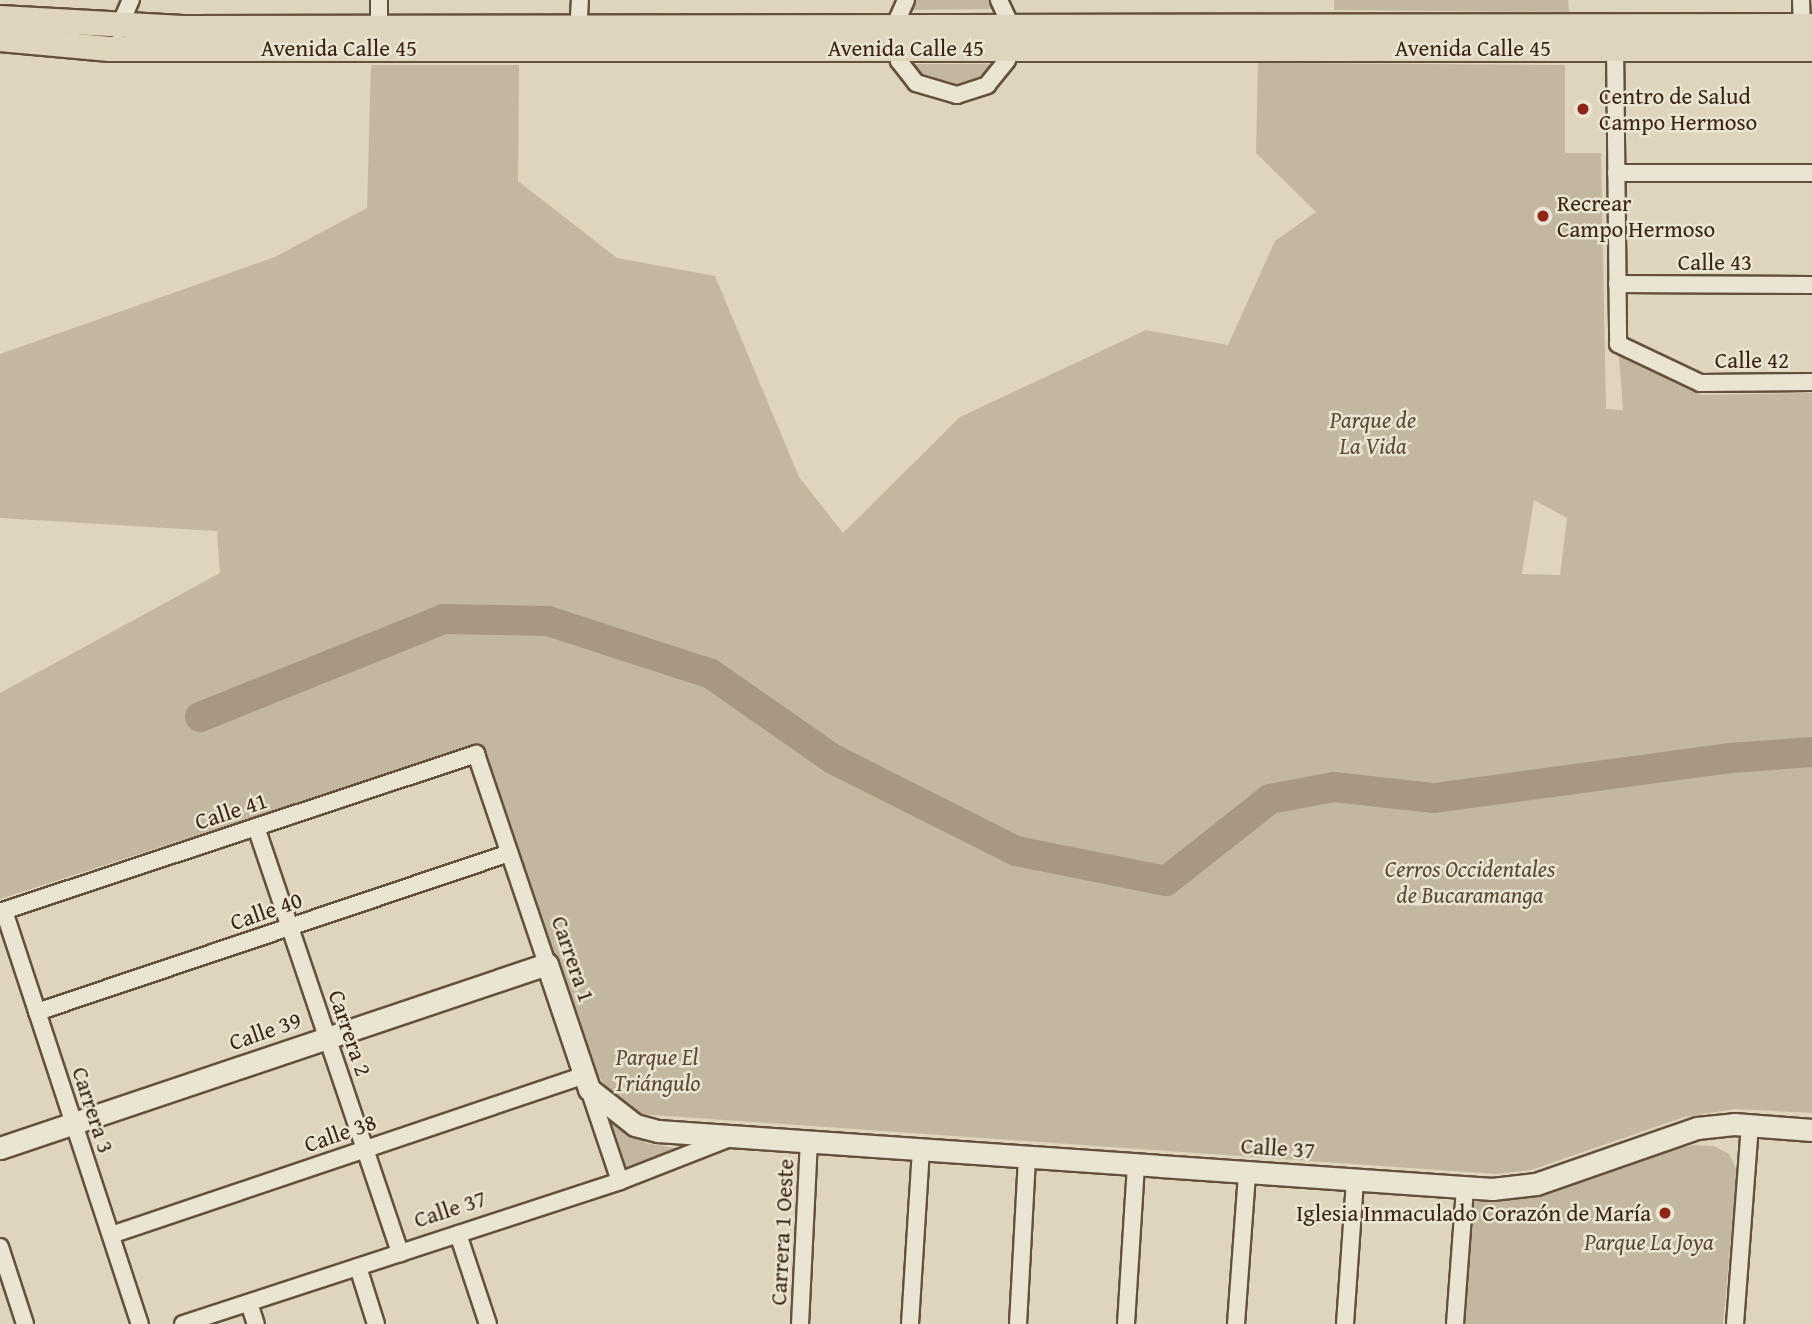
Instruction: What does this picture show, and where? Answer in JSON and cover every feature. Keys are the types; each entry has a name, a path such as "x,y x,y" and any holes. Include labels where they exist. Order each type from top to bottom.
{"main road":[{"name":"Avenida Calle 45","path":"0,18 115,38"},
{"name":"Avenida Calle 45","path":"0,39 1615,37 1807,26"},
{"name":"Avenida Calle 45","path":"1615,37 1812,49"}],"street":[{"path":"115,38 131,0"},
{"path":"379,0 379,37"},
{"path":"578,37 580,0"},
{"path":"906,0 895,36 916,83 957,95 987,85 999,74 1011,37 999,0"},
{"path":"1801,0 1807,26"},
{"path":"1615,37 1617,284"},
{"path":"1616,173 1812,173"},
{"name":"Calle 43","path":"1617,284 1812,285"},
{"name":"Calle 42","path":"1617,284 1618,344 1700,383 1812,382"},
{"name":"Calle 41","path":"2,911 476,754"},
{"name":"Carrera 1","path":"476,754 621,1181"},
{"name":"Carrera 2","path":"257,827 400,1253"},
{"name":"Calle 40","path":"37,1012 509,853"},
{"name":"Carrera 3","path":"2,911 140,1324"},
{"name":"Calle 39","path":"0,1148 547,964"},
{"name":"Calle 37","path":"587,1082 635,1125 730,1138 1465,1188 1536,1184 1697,1128 1750,1125 1812,1130"},
{"name":"Calle 38","path":"111,1235 365,1149 587,1082"},
{"path":"1735,1324 1750,1125"},
{"name":"Calle 37","path":"183,1324 621,1181 730,1138"},
{"name":"Carrera 1 Oeste","path":"800,1324 809,1143"},
{"path":"910,1324 921,1151"},
{"path":"1018,1324 1027,1158"},
{"path":"1126,1324 1136,1166"},
{"path":"1236,1324 1247,1173"},
{"path":"1345,1324 1355,1180"},
{"path":"1455,1324 1465,1188"},
{"path":"458,1234 488,1324"},
{"path":"0,1247 25,1324"},
{"path":"358,1267 376,1324"},
{"path":"249,1303 256,1324"}],"green space":[{"path":"915,0 988,0 993,9 907,10"},
{"path":"1334,0 1568,0 1569,12 1334,10"},
{"name":"Cerros Occidentales de Bucaramanga","path":"1258,63 1565,65 1565,153 1601,153 1606,409 1623,410 1619,355 1702,395 1812,393 1812,1113 1735,1109 1684,1117 1531,1170 1497,1174 639,1114 614,1098 595,1071 482,743 0,899 0,693 220,573 217,531 0,518 0,354 275,257 367,208 371,65 519,65 518,181 617,258 715,276 799,477 843,533 960,417 1146,330 1228,345 1275,241 1316,212 1256,153","holes":["1534,500 1567,518 1560,575 1522,574"]},
{"path":"908,64 995,64 983,77 953,90 923,81"},
{"path":"608,1118 646,1143 681,1149 627,1172"},
{"name":"Parque La Joya","path":"1693,1145 1714,1146 1729,1154 1737,1171 1723,1324 1464,1324 1472,1202 1530,1198 1652,1155"}],"waterway":[{"path":"200,717 444,619 548,621 711,674 833,759 1016,851 1166,881 1270,799 1334,787 1434,798 1731,758 1812,752"}],"place":[{"name":"Centro de Salud Campo Hermoso","path":"1583,109"},
{"name":"Recrear Campo Hermoso","path":"1543,216"},
{"name":"Iglesia Inmaculado Corazón de María","path":"1665,1213"}],"park label":[{"name":"Parque de La Vida","path":"1373,433"},
{"name":"Parque El Triángulo","path":"657,1070"}]}
